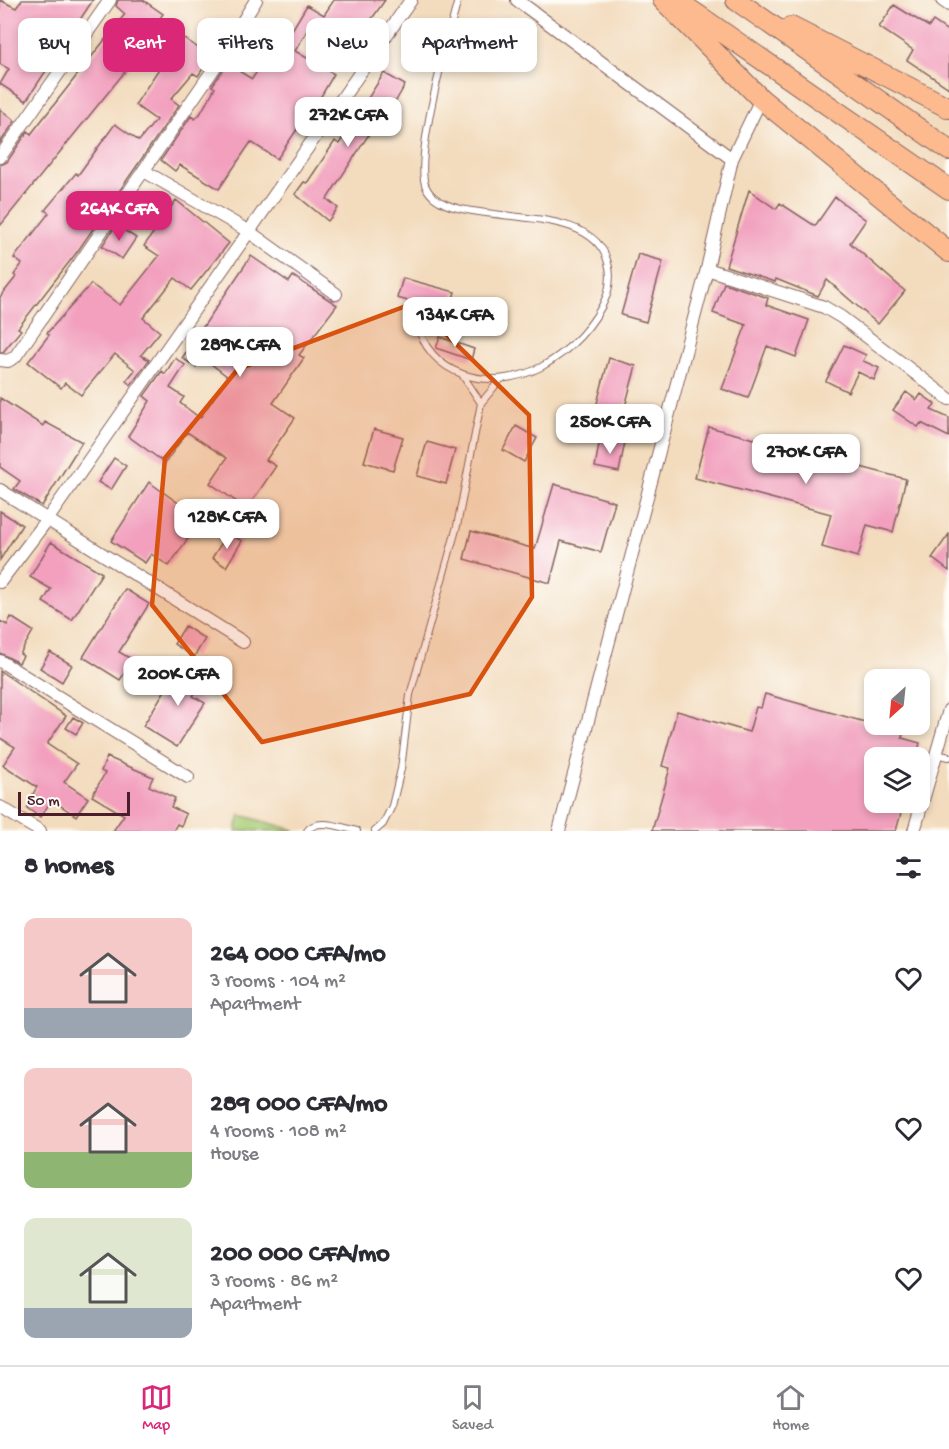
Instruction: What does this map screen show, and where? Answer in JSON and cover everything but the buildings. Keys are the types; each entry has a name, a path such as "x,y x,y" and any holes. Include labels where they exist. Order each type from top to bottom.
{"main road":[{"path":"663,0 761,99 949,252"},
{"path":"676,0 949,189"},
{"path":"737,0 949,108"},
{"path":"737,0 949,150"}],"street":[{"path":"0,157 111,0"},
{"path":"0,360 8,361 15,357 144,171 256,0"},
{"path":"0,582 47,520 411,0"},
{"path":"517,0 732,159"},
{"path":"942,0 949,5"},
{"path":"560,831 707,269 732,159 761,99"},
{"path":"144,171 248,231 336,294"},
{"path":"707,269 824,307 841,317 949,399"},
{"path":"0,490 243,642"},
{"path":"0,661 188,777"},
{"path":"914,831 949,710"},
{"path":"0,807 40,831"}],"lane":[{"path":"458,0 435,91 422,168 426,188 439,200 460,208 576,228 595,238 606,252 610,271 608,291 600,313 580,338 548,363 523,376 500,380 463,376"},
{"path":"416,317 419,337 433,354 463,376 481,403"},
{"path":"375,831 384,824 392,806 401,769 410,695 457,526 481,403 500,380"},
{"path":"936,754 949,757"},
{"path":"307,831 315,825 325,824 357,831"}],"highlighted area":[{"path":"414,303 529,415 532,597 470,694 262,742 152,605 165,458 238,369"}],"green space":[{"path":"240,815 294,830 294,831 236,831"}]}
